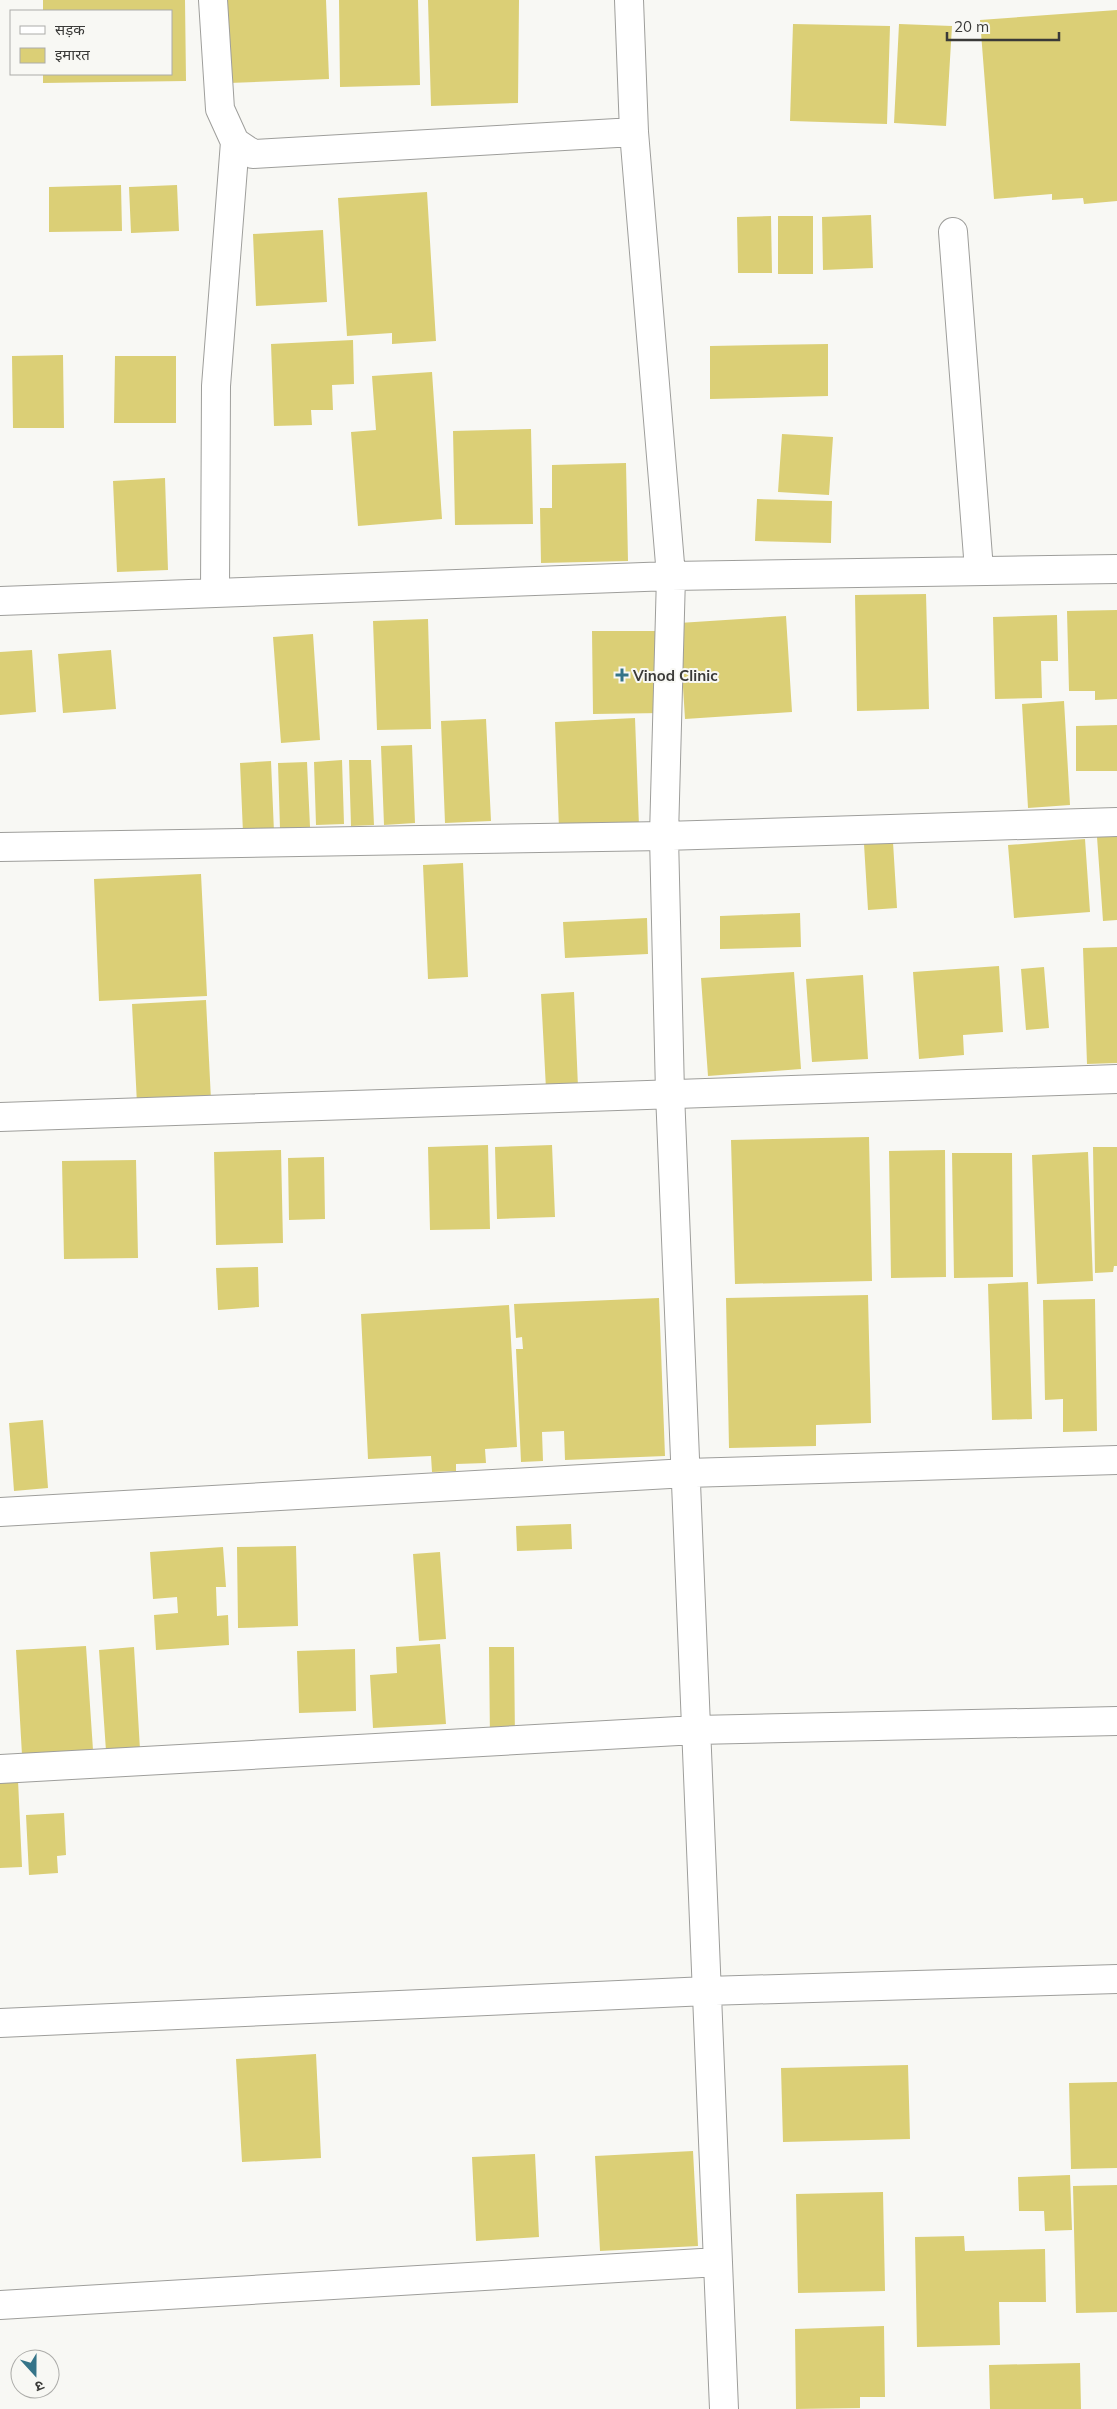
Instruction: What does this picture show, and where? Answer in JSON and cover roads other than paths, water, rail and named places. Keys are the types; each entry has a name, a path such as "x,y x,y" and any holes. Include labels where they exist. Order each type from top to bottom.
{"street":[{"path":"213,0 220,109 235,142 216,386 215,593"},
{"path":"629,0 634,132 671,576 664,836 670,1093 724,2409"},
{"path":"235,142 253,154 634,132"},
{"path":"953,232 979,570"},
{"path":"0,602 671,576 1117,569"},
{"path":"0,847 664,836 1117,822"},
{"path":"0,1117 1117,1078"},
{"path":"0,1512 687,1473 1117,1460"},
{"path":"0,1769 696,1730 1117,1721"},
{"path":"0,2023 707,1991 1117,1979"},
{"path":"0,2305 718,2262"}],"place":[{"name":"Vinod Clinic","path":"622,675"}]}
